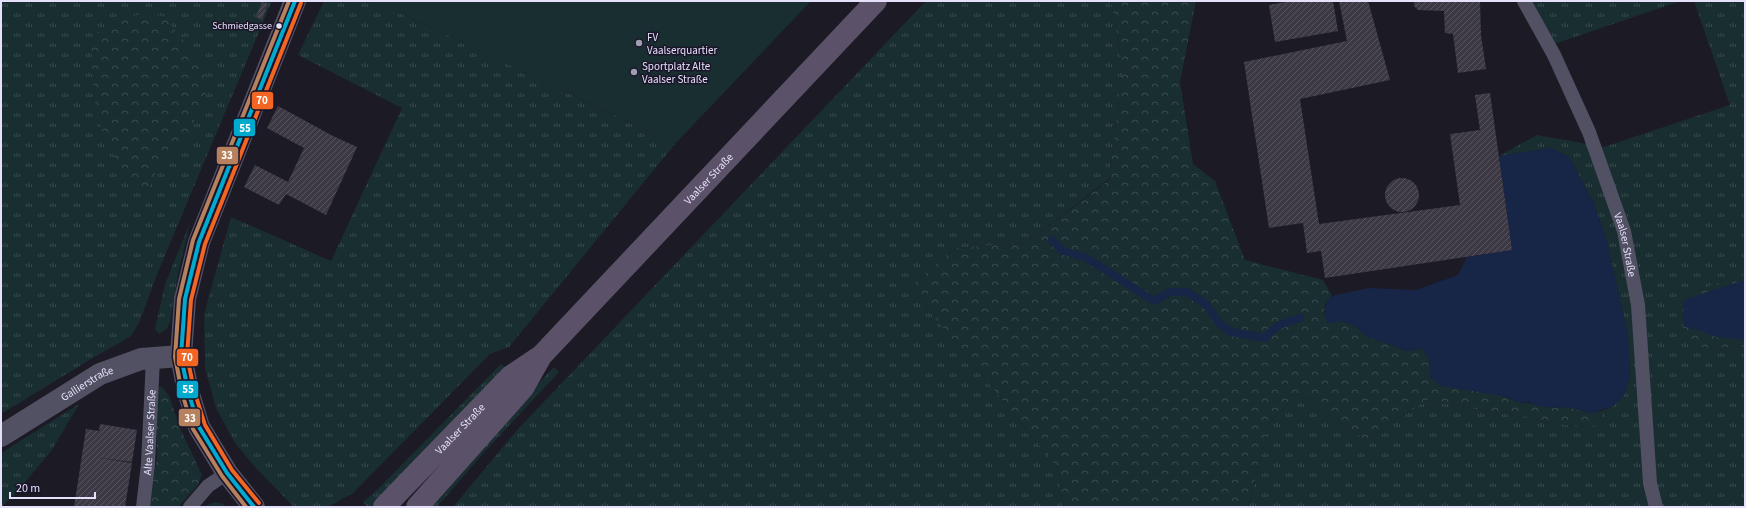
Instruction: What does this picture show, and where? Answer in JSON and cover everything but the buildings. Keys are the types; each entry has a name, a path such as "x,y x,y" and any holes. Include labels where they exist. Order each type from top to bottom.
{"main road":[{"name":"Vaalser Straße","path":"384,507 511,376 541,356 876,1"},
{"name":"Vaalser Straße","path":"417,507 523,388 541,356"}],"street":[{"path":"254,507 227,474 199,427 188,391 182,356 186,299 199,242 295,1"},
{"name":"Gallierstraße","path":"1,436 100,374 141,359 182,356"}],"lane":[{"name":"Vaalser Straße","path":"1524,1 1554,55 1589,132 1624,231 1638,305 1650,483 1656,507"},
{"name":"Alte Vaalser Straße","path":"143,507 148,464 153,358"},
{"path":"190,507 208,486 227,474"}],"green space":[{"path":"1,1 272,1 158,272 139,323 130,337 1,414"},
{"path":"324,1 375,1 675,144 509,347 490,354 353,493 328,507 294,507 255,467 235,443 216,408 205,368 204,314 231,217 331,261 402,108 298,55"},
{"name":"Sportplatz Alte Vaalser Straße","path":"375,1 811,1 675,144"},
{"path":"926,1 1111,1 1123,68 1109,179 1026,243 955,248 910,287 1058,468 1063,507 453,507 519,428"},
{"path":"1111,1 1196,1 1180,82 1193,164 1215,181 1245,260 1323,280 1332,296 1325,304 1324,313 1355,326 1366,336 1408,351 1421,348 1429,358 1431,369 1521,403 1555,408 1567,407 1588,412 1601,411 1602,419 1596,426 1584,428 1427,400 1365,440 1299,393 1270,422 1248,507 1063,507 1058,468 910,287 955,248 1026,243 1109,180 1123,68"},
{"path":"1519,1 1681,1 1545,47"},
{"path":"1694,1 1745,1 1745,275 1743,274 1704,288 1682,299 1683,331 1703,348 1745,347 1745,507 1248,507 1270,422 1299,393 1365,440 1427,400 1584,428 1602,419 1601,411 1613,406 1624,395 1630,377 1628,335 1606,238 1594,204 1569,157 1551,148 1499,156 1537,135 1604,147 1730,105"},
{"path":"141,14 163,16 205,66 206,92 184,146 161,161 147,193 125,172 114,157 106,141 96,107 92,71 92,35 123,19"},
{"path":"190,223 178,274 170,322 166,330 159,334 155,329 165,284"},
{"path":"1745,274 1745,347 1703,348 1688,343 1683,331 1682,299 1704,288"},
{"path":"501,364 506,368 372,507 367,507 363,502 376,491"},
{"path":"554,367 559,372 487,449 437,507 428,507 506,418"},
{"path":"156,387 162,387 169,396 181,430 202,475 198,485 178,507 148,507 157,458"},
{"path":"79,404 52,450 16,493 1,507 1,453"},
{"path":"215,502 223,504 225,507 203,507"}],"water":[{"path":"1551,148 1569,157 1594,204 1606,238 1628,335 1630,377 1624,395 1613,406 1592,413 1566,407 1557,408 1538,406 1529,402 1521,403 1503,396 1441,386 1429,376 1431,368 1430,361 1421,348 1408,351 1366,336 1355,326 1343,321 1327,323 1325,315 1326,303 1335,295 1369,288 1416,290 1458,275 1467,257 1512,250 1499,156"},
{"path":"1741,281 1745,282 1745,340 1716,337 1683,325 1684,300"}],"waterway":[{"path":"1052,240 1063,251 1085,257 1154,301 1170,292 1187,292 1206,304 1219,323 1231,332 1265,338 1272,330 1280,325 1300,318"}],"transit line":[{"name":"33","path":"246,507 222,476 193,429 182,393 175,357 179,299 193,240 289,1"},
{"name":"55","path":"254,507 227,473 199,427 188,391 181,356 185,299 199,242 295,1"},
{"name":"70","path":"259,503 232,470 205,425 194,390 187,356 191,300 205,244 301,3"}],"place":[{"name":"Schmiedgasse","path":"279,26"},
{"name":"FV Vaalserquartier","path":"639,43"},
{"name":"Sportplatz Alte Vaalser Straße","path":"634,72"}]}
